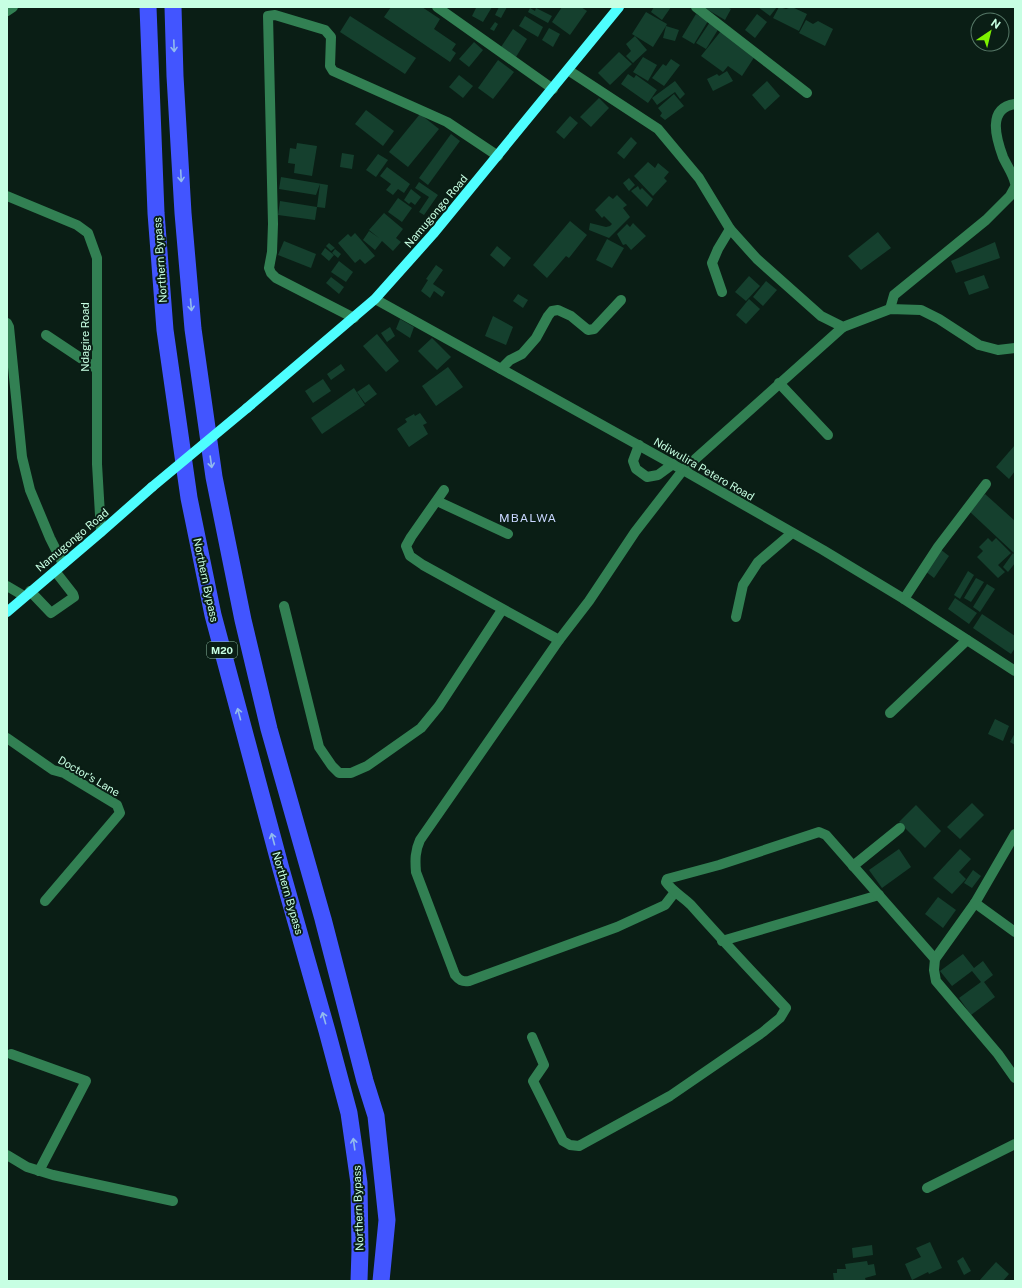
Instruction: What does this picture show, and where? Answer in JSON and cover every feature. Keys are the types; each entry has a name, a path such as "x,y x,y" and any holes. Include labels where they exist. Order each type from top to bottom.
{"highway":[{"name":"Northern Bypass","path":"148,7 156,213 165,330 189,498 213,615 281,869 349,1113 359,1183 360,1250 358,1281"},
{"name":"M20","path":"173,7 175,76 183,213 192,321 214,477 242,620 269,729 321,912 365,1081 376,1116 387,1220 381,1281"}],"main road":[{"name":"Namugongo Road","path":"7,612 152,487 375,299 433,234 619,7"}],"street":[{"path":"7,11 13,7"},
{"path":"437,7 553,88"},
{"path":"696,7 807,93"},
{"path":"354,318 276,278 271,273 269,268 272,252 273,224 268,16 275,15 325,30 331,37 330,66 334,71 447,122 498,156"},
{"path":"568,70 658,129 699,178 730,229 757,259 821,316 842,327"},
{"path":"1015,104 1007,105 998,113 995,126 1003,157 1015,183"},
{"path":"890,309 894,296 986,220 1010,196 1015,187"},
{"name":"Ndagire Road","path":"7,196 64,218 77,225 88,233 97,258 97,464 101,532"},
{"path":"722,292 712,263 718,249 730,229"},
{"name":"Ndiwulira Petero Road","path":"375,299 673,464 904,599 1014,669"},
{"path":"501,369 510,360 522,354 536,338 552,311 558,310 571,316 588,330 594,329 620,300"},
{"path":"675,892 665,905 610,930 464,982 459,980 455,975 416,872 416,848 420,840 559,640 589,601 635,532 683,470 842,327 890,309 921,310 939,319 979,345 998,350 1015,348"},
{"path":"7,323 9,327 22,457 30,490 50,538 64,564"},
{"path":"46,334 97,369"},
{"path":"779,384 828,435"},
{"path":"639,445 633,461 636,470 647,477 658,475 673,464"},
{"path":"904,599 938,548 986,484"},
{"path":"444,490 406,546 410,556 502,610 559,640"},
{"path":"437,500 508,534"},
{"path":"736,618 743,585 758,562 792,533"},
{"path":"7,586 27,594 51,613 74,597 54,571"},
{"path":"284,606 319,747 332,766 339,773 351,773 367,766 421,728 439,706 502,610"},
{"path":"890,713 967,640"},
{"name":"Doctor's Lane","path":"7,738 53,770 64,773 117,805 120,813 45,901"},
{"path":"853,866 900,828"},
{"path":"532,1037 544,1065 532,1081 563,1140 570,1145 579,1146 670,1096 763,1032 780,1018 786,1008 722,941 685,899 675,892 666,882 670,877 709,868 819,832 826,835 935,960"},
{"path":"1015,834 975,903 935,960 934,970 936,981 998,1054 1015,1078"},
{"path":"722,941 879,896"},
{"path":"975,903 1015,932"},
{"path":"11,1054 86,1081 39,1171"},
{"path":"927,1188 1015,1144"},
{"path":"7,1155 27,1167 39,1171 173,1201"}],"building":[{"path":"391,7 422,7 440,19 434,29 456,44 452,50 456,53 450,62 384,17"},
{"path":"474,7 492,7 483,22 472,16 476,8"},
{"path":"499,7 507,7 501,18 495,15"},
{"path":"562,7 581,7 587,11 570,35 552,22"},
{"path":"654,7 671,7 662,20 651,12"},
{"path":"703,7 727,7 731,9 725,20"},
{"path":"758,7 777,7 770,16"},
{"path":"779,7 786,9 792,7 807,14 799,31 773,18"},
{"path":"530,8 535,11 536,8 552,16 548,23 528,12"},
{"path":"646,12 667,24 653,47 632,34"},
{"path":"696,14 708,21 694,44 682,37"},
{"path":"757,14 767,22 755,38 745,30"},
{"path":"350,16 416,58 405,74 340,32"},
{"path":"525,16 543,27 538,37 519,26"},
{"path":"806,20 813,24 818,21 833,29 825,46 799,33"},
{"path":"495,22 498,24 494,31 490,29"},
{"path":"710,22 719,28 706,49 696,43"},
{"path":"666,26 679,30 675,41 663,38"},
{"path":"549,28 560,34 553,47 542,40"},
{"path":"513,29 527,39 516,57 501,47"},
{"path":"721,31 755,56 742,76 728,66 723,72 701,56"},
{"path":"635,36 647,50 633,63 626,56 631,51 626,44"},
{"path":"474,42 483,50 469,67 459,59"},
{"path":"619,52 632,64 610,85 598,73"},
{"path":"643,57 657,65 648,81 633,72"},
{"path":"671,59 680,65 664,86 652,78 663,64 666,66"},
{"path":"498,60 514,72 493,99 478,88"},
{"path":"727,71 733,81 713,91 707,79 717,74 719,76"},
{"path":"628,74 634,78 636,75 657,90 648,103 621,84"},
{"path":"459,75 473,86 463,98 449,87"},
{"path":"675,81 685,94 680,99 675,92 657,105 652,98"},
{"path":"767,81 780,96 765,110 752,95"},
{"path":"674,94 684,106 665,120 660,116 662,113 658,108"},
{"path":"599,98 609,108 591,127 580,117"},
{"path":"366,110 394,131 383,146 355,124"},
{"path":"420,114 439,129 408,167 389,152"},
{"path":"570,116 578,123 564,139 556,132"},
{"path":"451,134 460,141 428,185 419,178"},
{"path":"631,137 637,143 624,159 617,153"},
{"path":"297,143 317,146 312,176 294,173 295,164 288,163 290,148 296,149"},
{"path":"342,153 354,155 352,169 340,167"},
{"path":"378,154 388,160 376,177 366,170"},
{"path":"648,162 655,168 658,163 669,172 664,178 667,181 653,196 634,176"},
{"path":"387,167 410,184 404,193 398,189 393,195 386,190 391,184 380,176"},
{"path":"281,177 328,185 325,208 317,207 320,184 316,195 279,189"},
{"path":"629,178 635,185 629,191 623,183"},
{"path":"419,182 438,195 424,215 419,212 429,197 415,188"},
{"path":"638,186 640,190 642,188 653,199 647,207 631,191"},
{"path":"411,189 421,197 415,205 411,202 409,204 404,200"},
{"path":"617,195 627,205 623,208 630,217 609,238 589,230 590,223 606,227 612,224 604,216 602,218 595,210 609,196 613,199"},
{"path":"398,198 412,208 402,222 388,212"},
{"path":"280,201 317,207 315,220 278,215"},
{"path":"384,213 403,229 396,238 401,242 393,251 382,241 375,250 363,240 369,231 379,238 369,230"},
{"path":"570,221 587,235 569,258 566,256 547,278 533,265"},
{"path":"633,223 646,236 631,250 626,244 623,245 617,234 627,224 630,227"},
{"path":"878,232 891,248 861,270 848,256"},
{"path":"355,233 375,256 365,264 360,259 355,263 338,243 348,234 351,237"},
{"path":"607,239 624,248 612,268 596,260"},
{"path":"284,241 316,254 311,268 278,255"},
{"path":"995,242 1000,258 956,273 951,261"},
{"path":"329,243 335,248 331,251 326,246"},
{"path":"497,246 511,258 504,267 490,255"},
{"path":"325,248 334,255 329,261 321,254"},
{"path":"335,249 341,254 338,258 332,253"},
{"path":"339,261 353,272 346,282 331,272"},
{"path":"436,265 443,270 433,284 445,292 442,297 434,291 430,298 421,291 428,280 426,279"},
{"path":"984,275 989,288 969,295 964,282"},
{"path":"749,276 760,286 746,301 735,292"},
{"path":"331,277 344,287 339,294 326,283"},
{"path":"766,281 777,290 763,306 753,297"},
{"path":"518,294 528,300 523,308 513,301"},
{"path":"749,299 760,309 746,324 736,315"},
{"path":"493,316 513,327 506,345 485,336"},
{"path":"400,319 414,327 410,338 396,329"},
{"path":"390,327 395,336 387,342 381,333"},
{"path":"377,334 399,361 386,372 363,346"},
{"path":"432,338 451,357 437,370 418,351"},
{"path":"341,364 345,370 331,380 327,374"},
{"path":"448,367 463,387 436,406 422,386"},
{"path":"323,379 331,391 313,403 305,391"},
{"path":"369,384 377,394 365,403 357,392"},
{"path":"354,388 365,405 322,434 311,418"},
{"path":"420,413 427,423 423,425 428,434 409,447 397,429 407,422 405,419 414,414 415,416"},
{"path":"1015,445 1015,471 1009,479 996,467"},
{"path":"985,494 1015,521 1014,553 969,511"},
{"path":"988,538 992,542 996,538 1011,553 998,565 1005,572 998,578 977,557 983,551 979,547"},
{"path":"940,549 949,556 934,578 925,571"},
{"path":"1013,553 1015,555 1015,563 1008,572 1003,567"},
{"path":"968,571 974,575 960,599 954,595"},
{"path":"976,578 984,582 971,602 964,598"},
{"path":"987,584 995,589 980,612 973,607"},
{"path":"955,598 977,613 969,624 948,609"},
{"path":"982,614 1015,636 1015,648 1011,654 973,628"},
{"path":"995,719 1009,726 1003,741 988,734"},
{"path":"1015,733 1015,745 1010,742"},
{"path":"972,803 984,815 960,839 947,827"},
{"path":"916,805 941,831 925,848 899,822"},
{"path":"899,849 911,867 882,888 869,870"},
{"path":"960,849 971,859 959,872 966,879 952,894 933,878"},
{"path":"973,870 981,876 972,888 964,883"},
{"path":"938,897 956,910 943,928 925,914"},
{"path":"963,954 974,968 983,961 993,975 984,982 995,997 971,1015 959,998 981,982 972,971 952,986 940,971"},
{"path":"930,1242 942,1268 929,1274 928,1272 912,1280 905,1264 921,1257 916,1248"},
{"path":"872,1245 873,1255 853,1258 852,1248"},
{"path":"963,1257 971,1271 964,1275 957,1261"},
{"path":"867,1261 868,1265 874,1264 876,1275 865,1278 866,1281 834,1281 833,1273 837,1273 837,1269 846,1269 845,1264"},
{"path":"996,1262 1009,1274 1003,1281 979,1281"}],"district":[{"name":"MBALWA","path":"528,518"}]}
